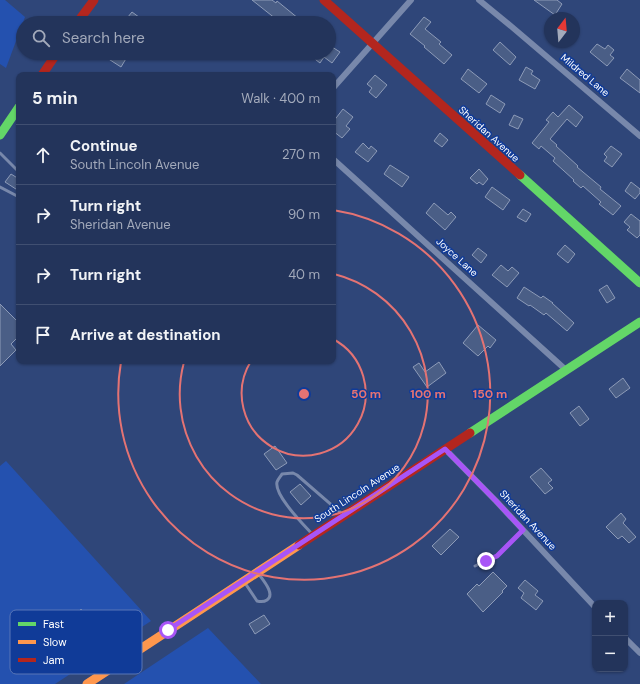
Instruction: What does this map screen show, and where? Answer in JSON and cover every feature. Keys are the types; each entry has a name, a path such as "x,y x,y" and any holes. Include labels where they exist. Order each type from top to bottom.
{"main road":[{"path":"82,16 94,0"},
{"name":"Sheridan Avenue","path":"324,0 640,283"},
{"path":"44,72 52,60"},
{"path":"0,134 16,111"},
{"name":"South Lincoln Avenue","path":"142,648 640,322"},
{"name":"South Lincoln Avenue","path":"87,684 102,674"}],"street":[{"path":"336,85 411,0"},
{"name":"Mildred Lane","path":"479,0 640,136"},
{"name":"Joyce Lane","path":"336,162 566,370"},
{"name":"Sheridan Avenue","path":"445,449 592,603"},
{"path":"628,641 640,653"}],"lane":[{"path":"0,153 16,169"},
{"path":"0,187 16,195"},
{"path":"313,536 282,499 277,490 277,481 282,474 293,473 297,475 343,516"},
{"path":"475,566 497,556 523,530"},
{"path":"244,581 257,601 261,602 267,600 270,597 270,593 257,572"}],"shaded area":[{"path":"0,0 5,0 24,16 16,16 16,41 6,68 0,64"},
{"path":"6,461 141,610 10,610 10,674 70,674 55,684 0,684 0,466"},
{"path":"142,611 151,621 142,627"},
{"path":"208,628 261,684 124,684 139,674 142,674 142,672"}],"building":[{"path":"252,0 272,0 276,3 277,1 295,16 272,16"},
{"path":"534,0 557,0 562,4 557,12 551,12"},
{"path":"132,12 137,16 129,16"},
{"path":"424,17 431,22 425,29 441,42 439,44 452,55 444,64 410,34"},
{"path":"500,42 516,57 510,65 493,50"},
{"path":"597,44 605,49 608,45 614,50 610,55 614,58 607,66 590,52"},
{"path":"336,49 340,52 336,58"},
{"path":"110,60 125,60 121,67"},
{"path":"526,67 533,71 531,74 540,80 535,89 519,80"},
{"path":"468,69 487,84 479,93 461,79"},
{"path":"627,69 640,80 640,93 620,78"},
{"path":"375,75 387,85 376,98 369,92 372,88 367,84"},
{"path":"491,95 505,104 500,113 486,104"},
{"path":"569,105 583,117 576,127 567,119 550,139 578,166 577,167 601,187 600,189 621,206 613,215 599,204 601,202 583,186 581,188 573,181 574,180 553,161 555,158 541,146 539,149 532,143 549,122 546,120 553,112 558,117"},
{"path":"343,109 353,117 346,126 350,129 342,138 336,133 336,118"},
{"path":"514,115 523,119 518,129 509,125"},
{"path":"440,133 448,140 442,147 434,141"},
{"path":"363,143 369,149 371,146 377,151 368,162 355,152"},
{"path":"611,146 622,154 612,167 604,161 607,157 604,154"},
{"path":"390,165 409,177 402,187 384,174"},
{"path":"479,169 488,179 483,185 479,182 477,184 470,178"},
{"path":"11,174 16,177 16,189 5,182"},
{"path":"631,182 640,189 640,193 635,199 625,191"},
{"path":"492,187 510,200 503,210 485,197"},
{"path":"434,203 448,215 451,212 456,217 445,230 426,213"},
{"path":"523,209 531,214 526,222 517,217"},
{"path":"631,214 640,221 640,235 637,238 627,230 630,227 624,222"},
{"path":"565,245 575,254 568,263 557,254"},
{"path":"478,248 487,255 481,263 472,255"},
{"path":"501,265 508,271 512,267 519,273 507,287 492,275"},
{"path":"607,285 615,298 607,303 599,290"},
{"path":"524,287 541,298 543,296 553,303 574,323 567,331 546,313 544,315 517,298"},
{"path":"0,304 16,320 16,339 11,344 16,350 0,366"},
{"path":"478,325 496,340 490,348 488,346 478,356 463,343"},
{"path":"439,362 446,373 427,387 413,367 419,363 425,372"},
{"path":"623,378 630,388 616,398 609,389"},
{"path":"579,406 589,419 580,426 570,413"},
{"path":"275,446 287,463 276,470 264,454"},
{"path":"541,468 552,480 548,483 553,488 545,494 530,477"},
{"path":"300,484 311,496 301,505 290,492"},
{"path":"621,513 626,519 623,523 636,537 629,543 622,536 618,539 606,527"},
{"path":"450,529 459,537 441,555 432,546"},
{"path":"493,572 507,586 483,612 467,594 477,584 479,586"},
{"path":"525,580 538,591 535,595 543,601 536,610 521,598 524,593 518,588"},
{"path":"264,615 270,624 255,634 249,624"}],"traffic: fast":[{"path":"0,135 16,111"},
{"path":"520,175 640,283"},
{"path":"470,433 640,322"}],"traffic: slow":[{"path":"142,648 299,545"},
{"path":"87,684 102,674"}],"traffic: jam":[{"path":"82,16 94,0"},
{"path":"324,0 520,175"},
{"path":"44,72 52,60"},
{"path":"299,545 470,433"}],"route":[{"path":"168,630 445,449 523,530 497,556 486,561"}]}
